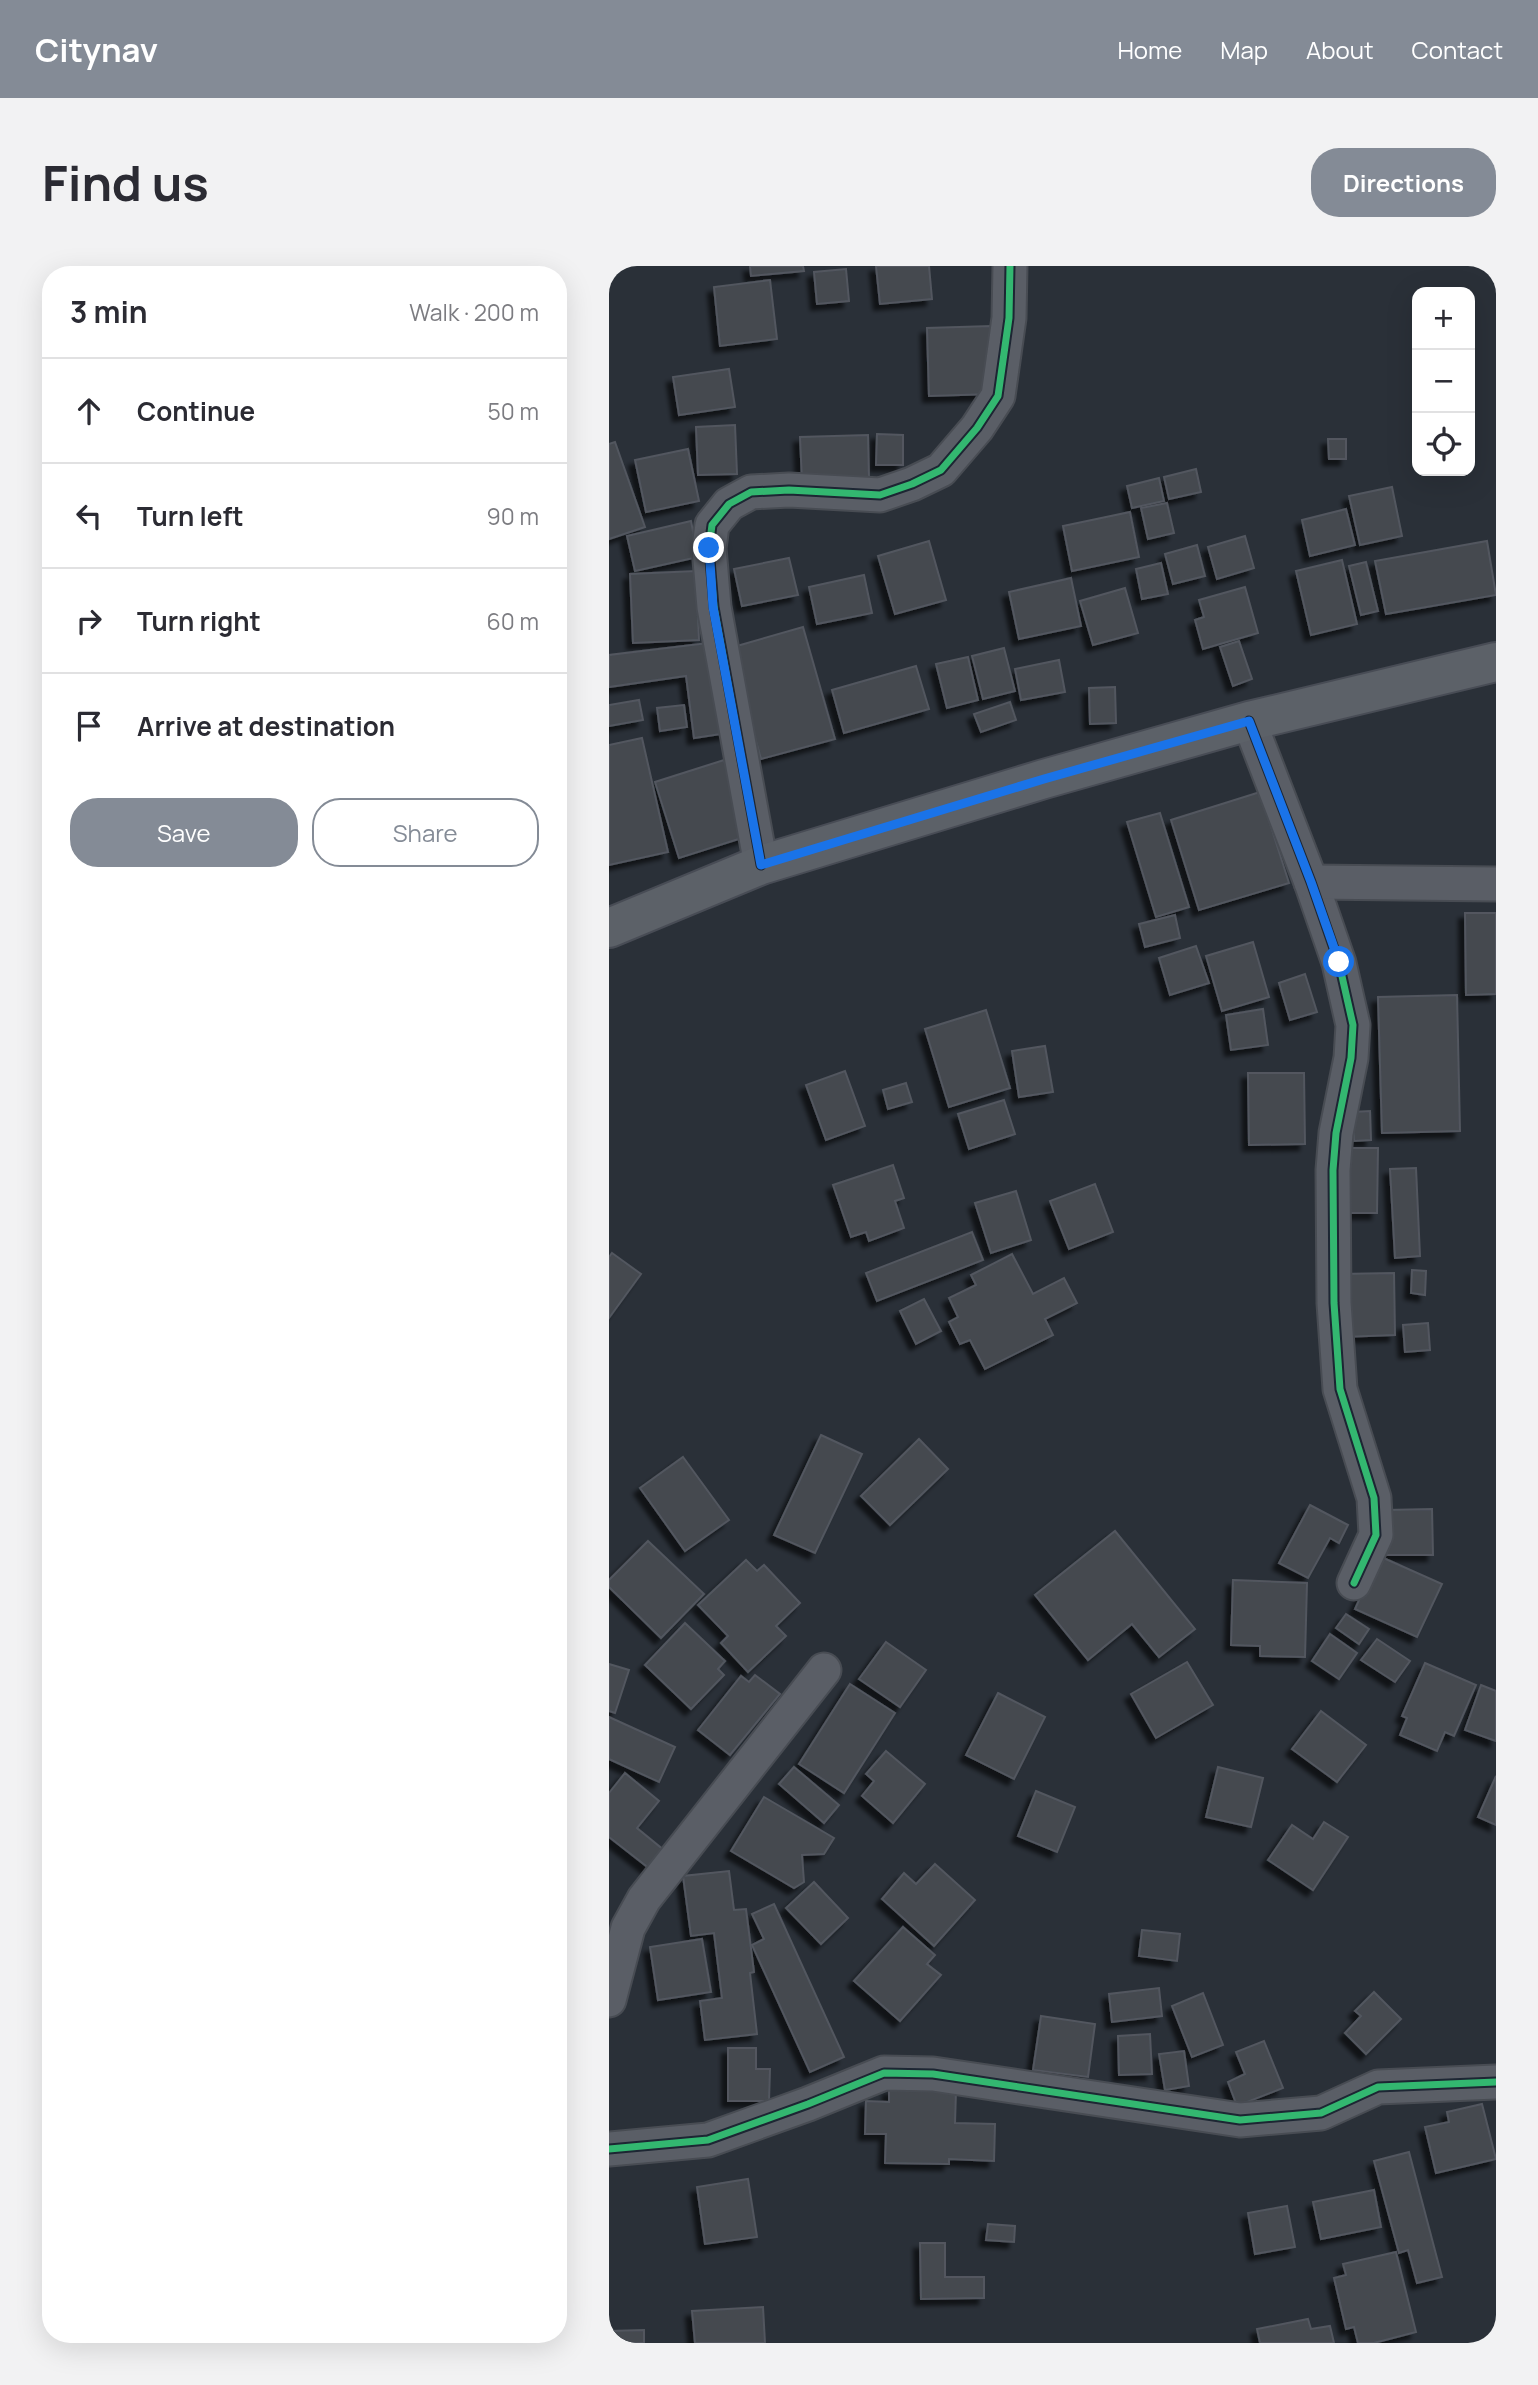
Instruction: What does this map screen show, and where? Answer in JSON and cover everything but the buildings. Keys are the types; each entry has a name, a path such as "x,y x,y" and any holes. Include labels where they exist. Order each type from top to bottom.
{"main road":[{"path":"609,928 761,865 1044,779 1249,721 1496,662"}],"street":[{"path":"761,865 713,607 709,548 712,525 729,503 751,492 789,490 880,495 941,470 977,428 998,396 1009,318 1010,266"},
{"path":"1249,721 1339,962 1353,1025 1351,1058 1336,1133 1333,1170 1334,1303 1340,1389 1374,1498 1376,1535 1354,1583"},
{"path":"1311,882 1496,884"},
{"path":"609,2000 628,1928 644,1899 824,1670"},
{"path":"609,2149 708,2140 884,2073 933,2074 1240,2120 1321,2113 1378,2087 1496,2082"}],"cycle path":[{"path":"761,865 714,607 709,548 712,525 729,504 751,492 789,490 880,495 941,470 977,428 998,396 1009,318 1010,266"},
{"path":"1249,721 1339,963 1353,1025 1351,1058 1336,1133 1333,1170 1334,1303 1340,1389 1374,1498 1376,1535 1354,1583"},
{"path":"609,2149 708,2140 884,2073 933,2074 1240,2120 1321,2113 1378,2087 1496,2082"}],"route":[{"path":"709,548 713,607 761,865 1044,779 1249,721 1339,962"}]}
